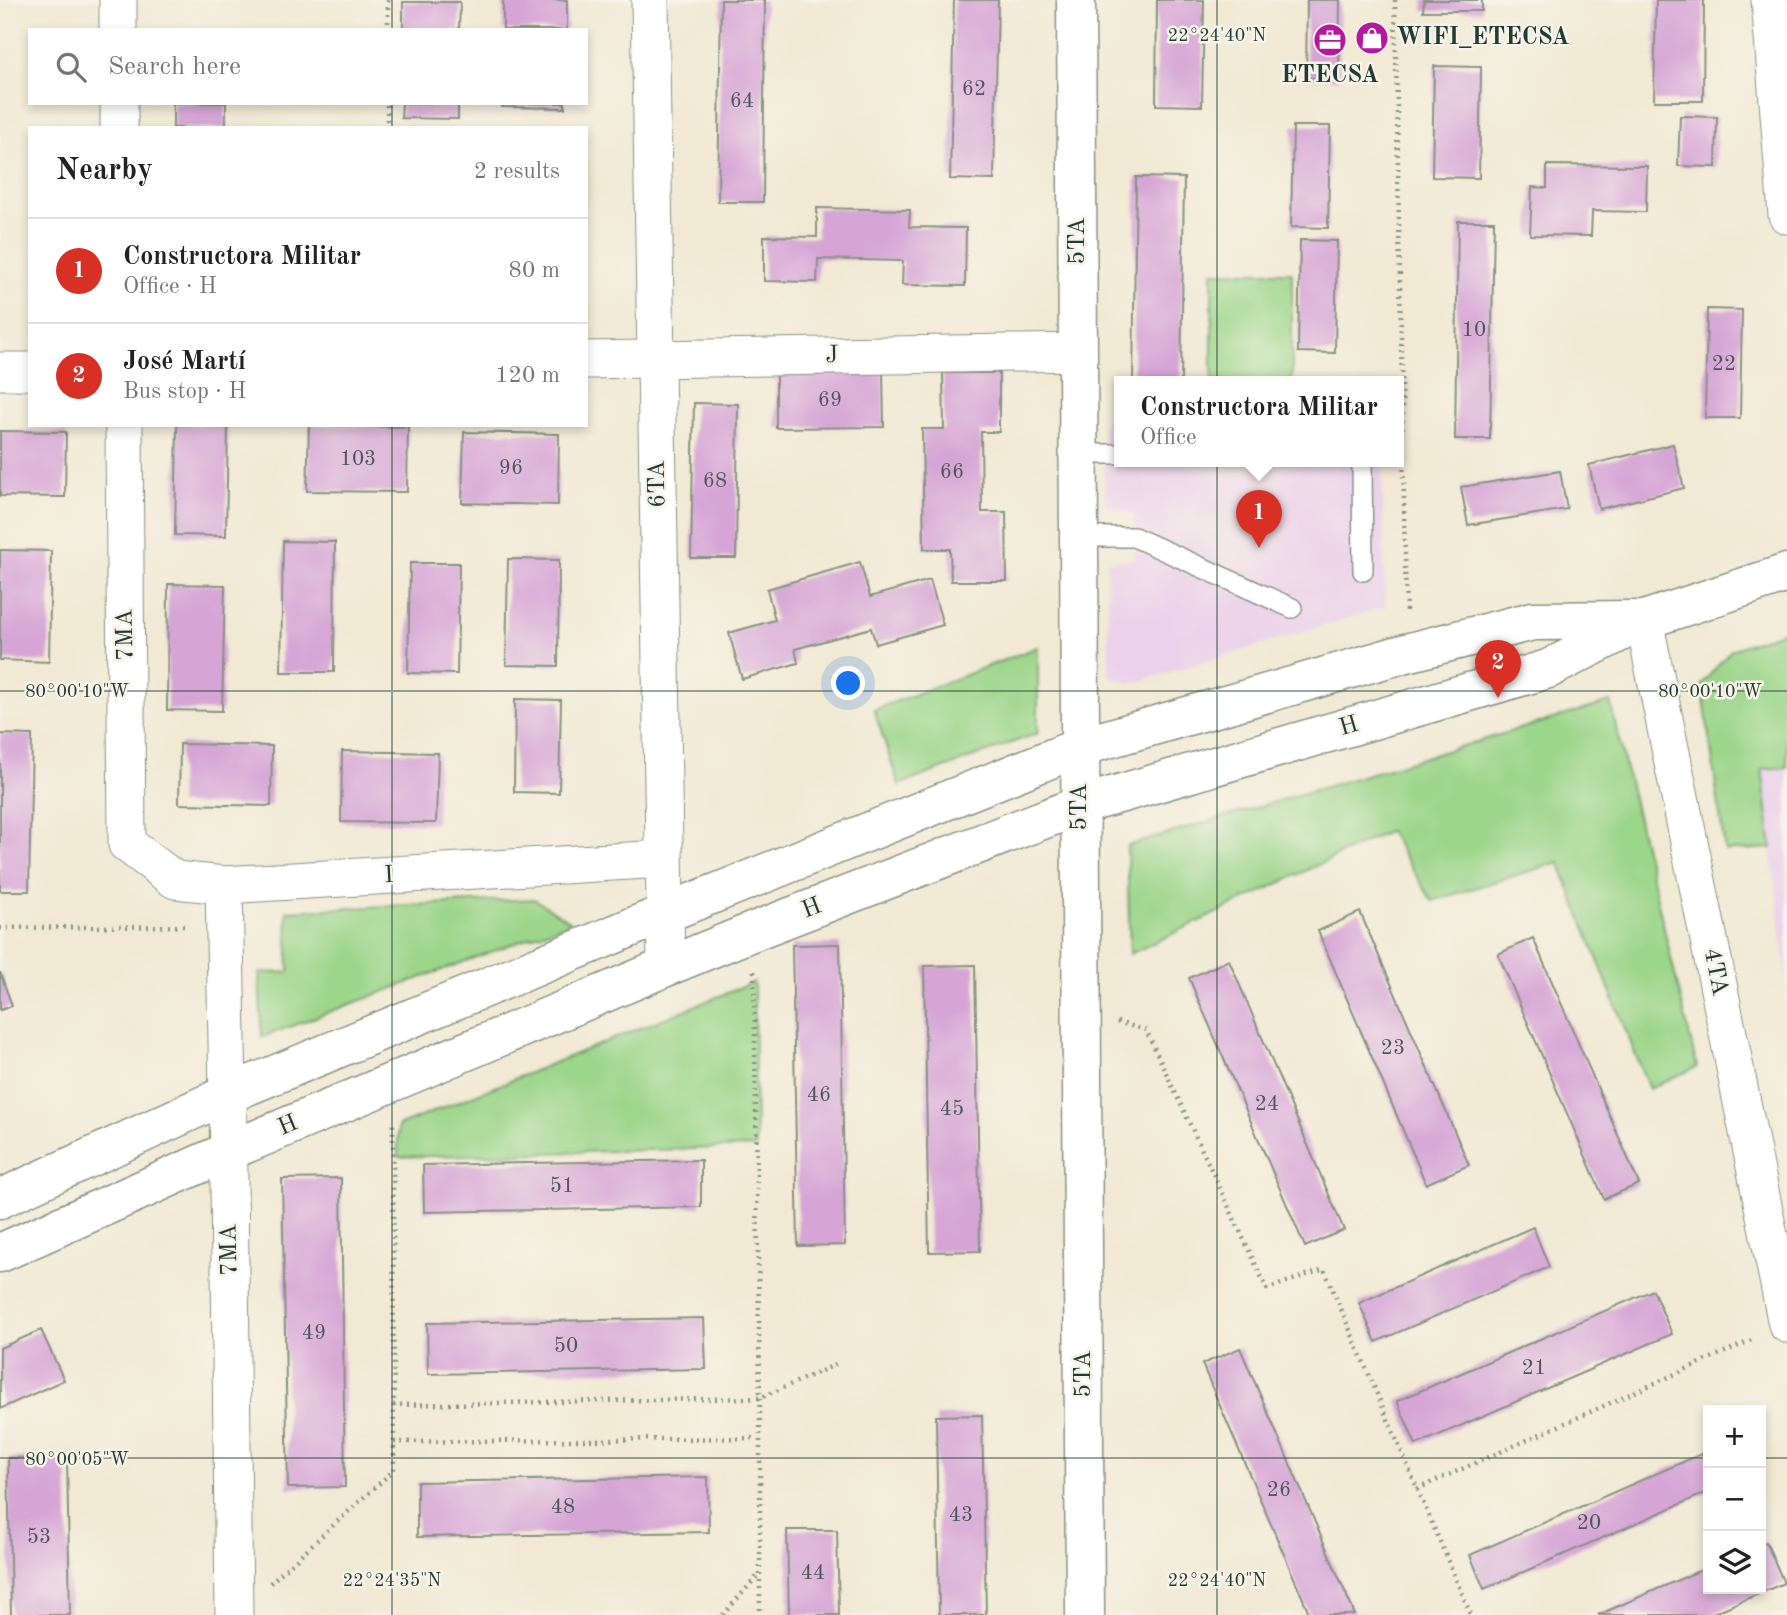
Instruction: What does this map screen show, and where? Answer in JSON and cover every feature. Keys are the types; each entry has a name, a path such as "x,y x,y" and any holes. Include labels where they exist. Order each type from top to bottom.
{"street":[{"path":"117,0 118,28"},
{"name":"6TA","path":"650,0 666,967"},
{"name":"5TA","path":"1076,0 1085,1615"},
{"path":"1776,6 1787,215"},
{"path":"119,105 120,126"},
{"name":"J","path":"588,360 1078,352"},
{"path":"0,372 28,371"},
{"name":"7MA","path":"124,427 127,844"},
{"name":"H","path":"0,1253 229,1151 666,967 1080,805 1548,669 1644,620 1787,573"},
{"name":"H","path":"0,1199 228,1094 666,913 1080,747 1406,653 1533,621 1644,620"},
{"name":"4TA","path":"1644,620 1774,1329"},
{"name":"I","path":"127,844 176,880 224,885 663,859"},
{"name":"7MA","path":"224,885 234,1615"}],"lane":[{"path":"1079,454 1114,454"},
{"path":"1362,467 1363,571"},
{"path":"1079,537 1134,537 1292,608"}],"path":[{"path":"388,0 388,28"},
{"path":"1395,0 1401,376"},
{"path":"387,105 387,126"},
{"path":"1403,467 1406,653"},
{"path":"0,928 226,925"},
{"path":"754,931 760,1615"},
{"path":"1082,1013 1146,1030 1267,1289 1324,1269 1471,1615"},
{"path":"265,1588 394,1471 393,1082"},
{"path":"1417,1489 1774,1329"},
{"path":"393,1405 760,1398 838,1364"},
{"path":"394,1442 758,1438"},
{"path":"723,1615 760,1573"}],"shaded area":[{"path":"1103,421 1114,421 1114,467 1382,467 1385,607 1130,684 1109,675 1107,562 1135,559 1133,514 1105,504"},
{"path":"1787,767 1787,982 1762,768"}],"green space":[{"path":"1212,272 1292,272 1292,376 1212,376"},
{"path":"1787,630 1787,767 1762,769 1772,848 1725,851 1702,684 1731,650"},
{"path":"1038,647 1038,733 899,785 874,710"},
{"path":"1610,702 1697,1067 1649,1089 1559,862 1432,901 1389,831 1130,954 1127,846"},
{"path":"534,899 571,922 262,1037 259,973 289,972 287,911"},
{"path":"754,982 756,1147 398,1157 398,1126"}],"building":[{"path":"503,0 567,0 567,28 503,28"},
{"path":"721,0 765,0 763,202 718,202"},
{"path":"954,0 998,0 994,180 950,179"},
{"path":"1157,0 1204,0 1202,106 1156,105"},
{"path":"1307,0 1340,0 1339,79 1306,78"},
{"path":"1424,0 1482,0 1482,11 1423,11"},
{"path":"1656,0 1704,0 1703,101 1654,101"},
{"path":"403,2 460,2 459,28 403,28"},
{"path":"1434,66 1481,67 1479,178 1432,177"},
{"path":"173,105 226,105 226,126 173,126"},
{"path":"402,105 458,105 458,119 401,118"},
{"path":"502,105 565,105 565,108"},
{"path":"1680,116 1717,117 1716,167 1678,166"},
{"path":"1293,126 1330,126 1328,228 1291,227"},
{"path":"1547,165 1647,166 1646,212 1592,211 1591,236 1530,235 1532,187 1547,188"},
{"path":"1136,177 1184,178 1181,376 1133,376"},
{"path":"817,208 910,210 909,227 966,228 965,286 902,285 903,261 818,259 817,282 764,281 764,236 817,237"},
{"path":"1458,221 1494,221 1490,439 1455,439"},
{"path":"1300,240 1337,241 1335,353 1298,352"},
{"path":"1707,309 1742,310 1740,418 1705,418"},
{"path":"883,370 884,427 776,428 776,373"},
{"path":"943,373 999,373 999,432 981,432 982,512 1006,512 1007,581 951,581 950,549 924,549 922,429 944,429"},
{"path":"694,403 738,404 736,558 691,558"},
{"path":"177,427 228,427 226,536 175,535"},
{"path":"309,427 408,427 407,492 307,491"},
{"path":"0,431 66,432 65,497 0,496"},
{"path":"464,432 559,434 558,505 462,503"},
{"path":"1673,444 1684,488 1599,509 1589,465"},
{"path":"1560,471 1567,509 1468,525 1461,487"},
{"path":"283,541 335,542 334,672 281,672"},
{"path":"0,550 51,551 49,662 0,660"},
{"path":"508,559 559,560 558,666 506,665"},
{"path":"860,562 870,597 930,580 943,625 876,644 871,628 795,649 798,663 742,679 729,633 775,620 767,589"},
{"path":"410,563 459,563 457,674 408,673"},
{"path":"168,584 225,585 222,711 167,710"},
{"path":"515,699 561,700 559,793 514,792"},
{"path":"0,734 32,735 29,891 0,891"},
{"path":"180,744 272,746 271,806 179,804"},
{"path":"342,751 438,753 436,823 341,822"},
{"path":"1360,912 1469,1165 1426,1184 1318,931"},
{"path":"1533,938 1639,1184 1604,1199 1498,954"},
{"path":"840,944 845,1245 798,1246 792,945"},
{"path":"1229,960 1344,1230 1305,1247 1189,978"},
{"path":"975,965 980,1251 929,1252 924,966"},
{"path":"0,972 12,1006 0,1010"},
{"path":"701,1160 701,1207 424,1212 423,1165"},
{"path":"341,1178 345,1487 288,1488 282,1179"},
{"path":"1533,1227 1549,1267 1376,1342 1359,1303"},
{"path":"1653,1290 1672,1334 1416,1445 1397,1401"},
{"path":"704,1318 706,1369 428,1374 427,1323"},
{"path":"41,1330 64,1380 0,1409 0,1348"},
{"path":"1240,1348 1355,1615 1310,1615 1202,1364"},
{"path":"982,1415 986,1615 939,1615 936,1416"},
{"path":"1703,1453 1703,1494 1484,1589 1470,1555"},
{"path":"67,1457 70,1615 11,1615 8,1458"},
{"path":"708,1477 709,1532 417,1537 417,1482"},
{"path":"787,1530 837,1530 839,1615 789,1615"},
{"path":"1766,1542 1784,1583 1766,1591"},
{"path":"1703,1569 1703,1594 1758,1594 1709,1615 1598,1615"}],"place":[{"name":"WIFI_ETECSA","path":"1372,38"},
{"name":"ETECSA","path":"1330,40"},
{"name":"Constructora Militar","path":"1259,548"},
{"name":"José Martí","path":"1498,698"}]}
